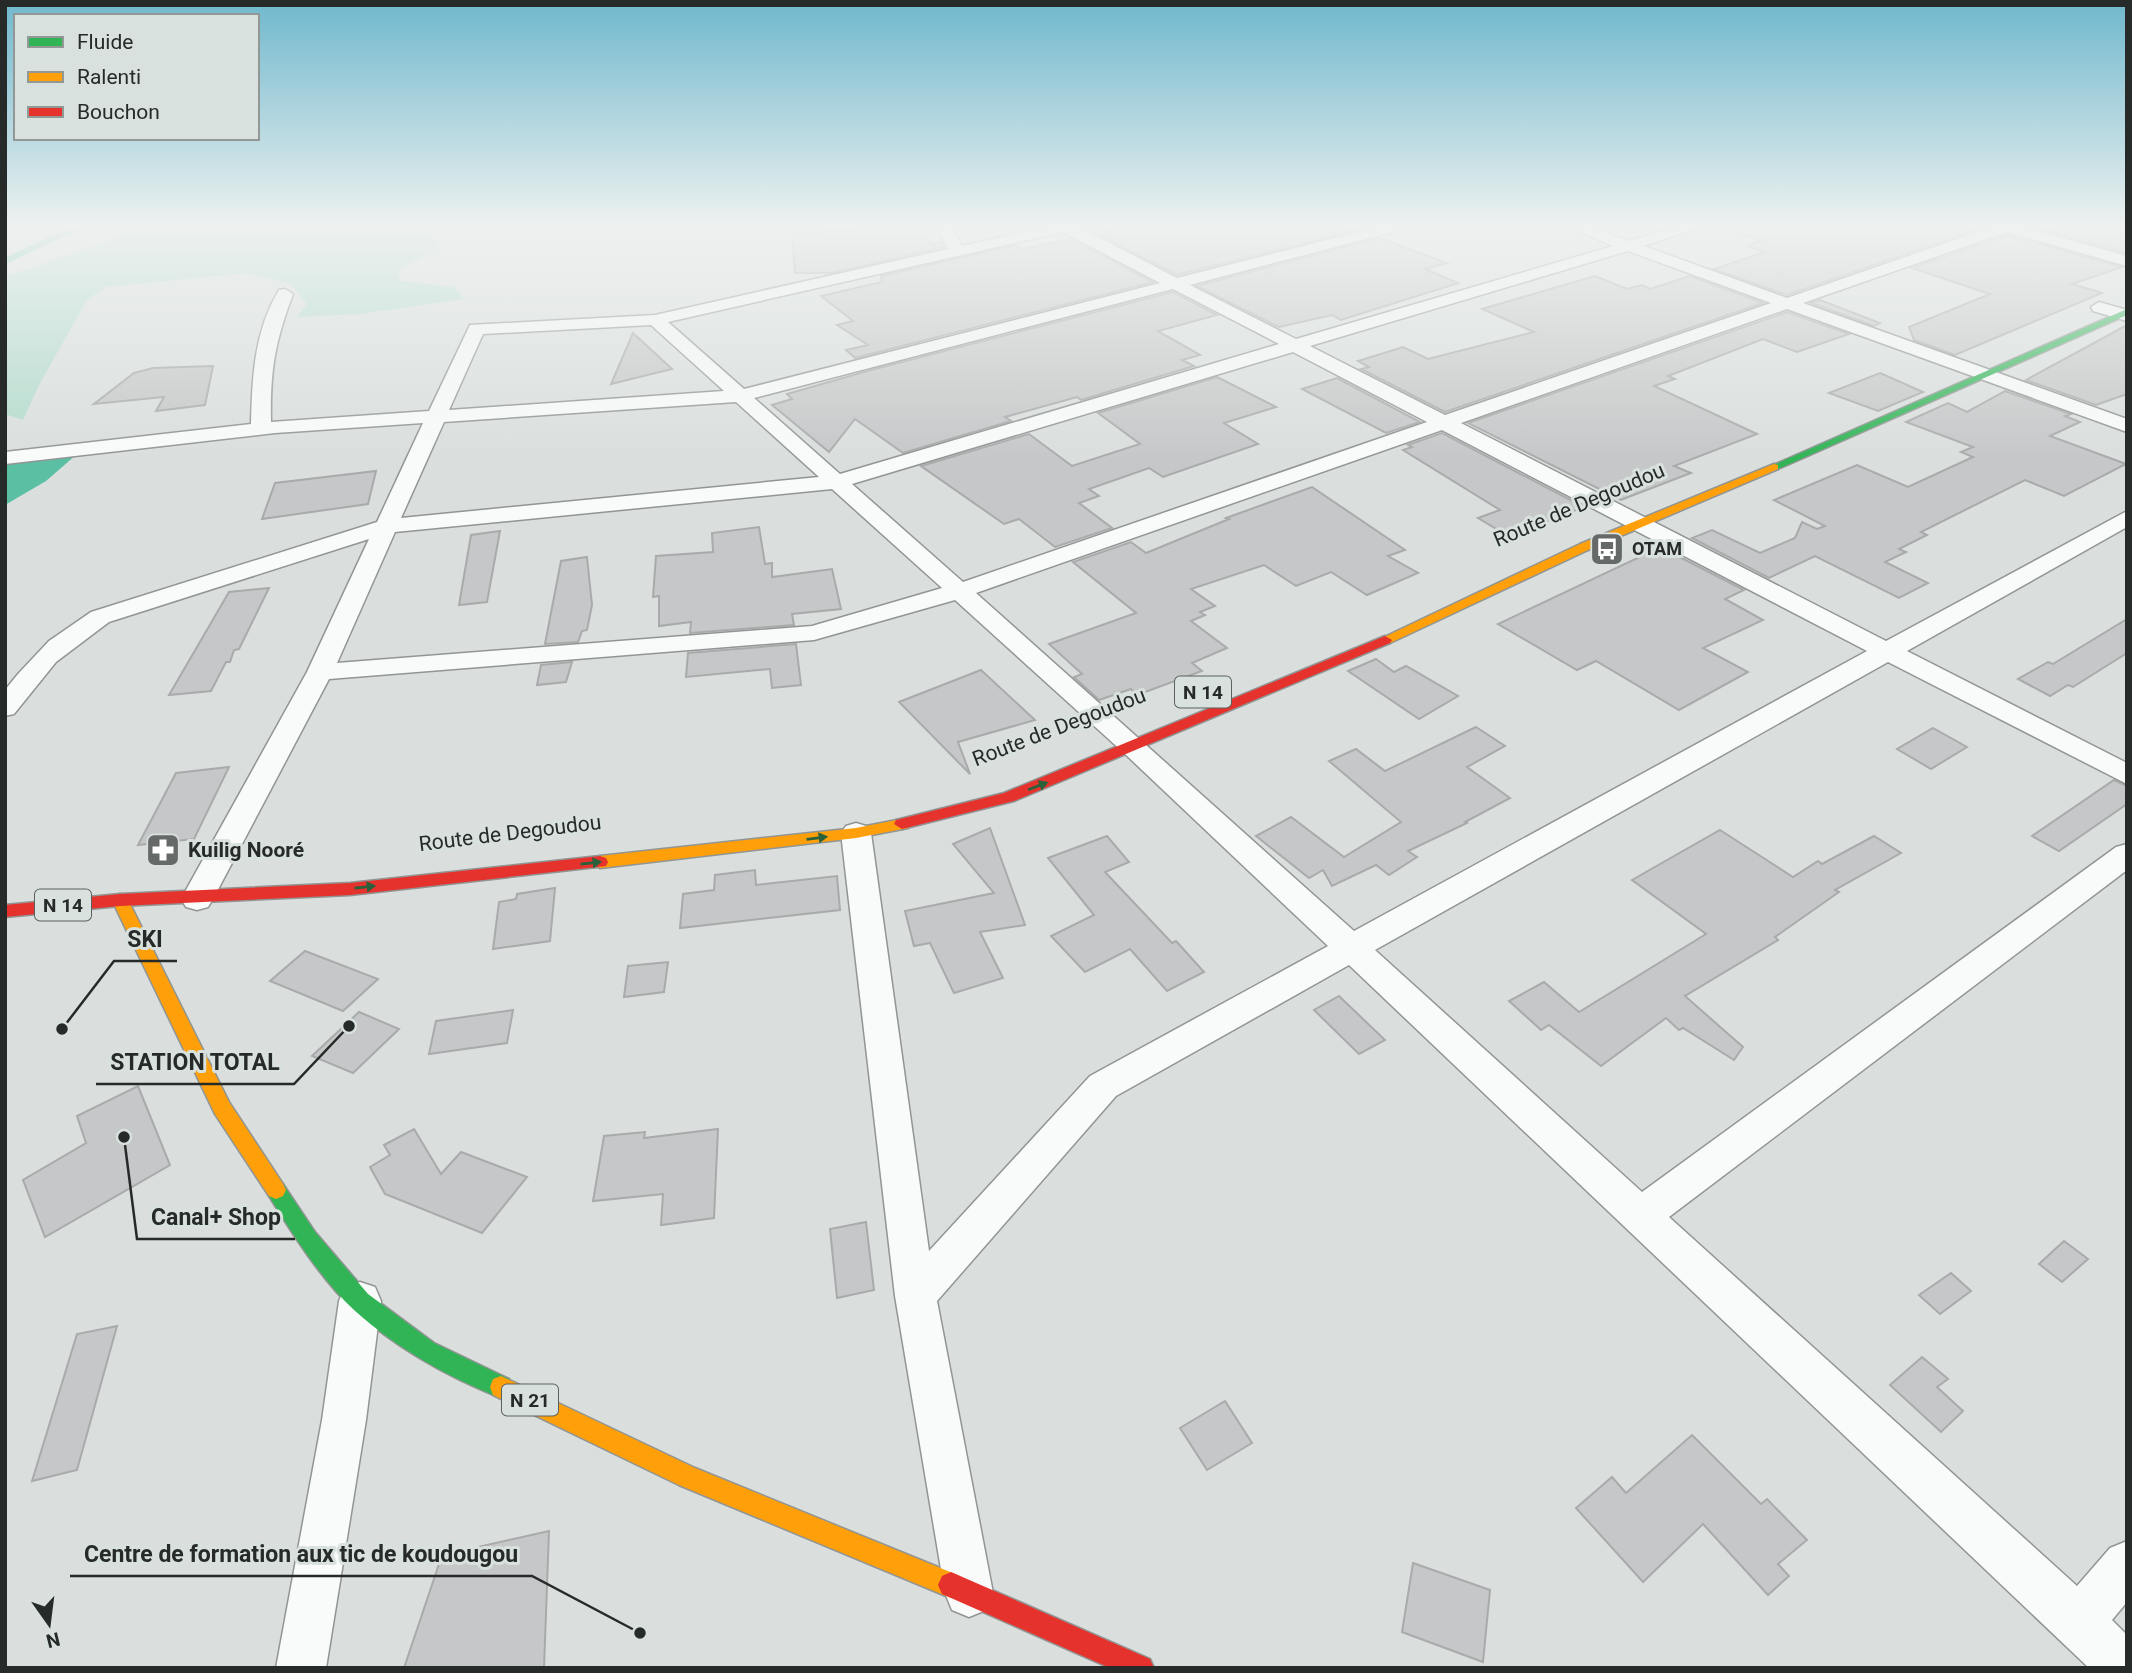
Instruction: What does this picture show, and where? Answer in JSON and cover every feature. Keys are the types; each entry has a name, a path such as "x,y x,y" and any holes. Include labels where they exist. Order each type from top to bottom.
{"main road":[{"path":"1879,402 1965,368 2105,304"},
{"name":"Route de Degoudou","path":"223,896 350,889 856,832 922,820 1009,797 1121,734 1409,630 1636,513 1987,376 2125,314"},
{"name":"Route de Degoudou","path":"5,911 120,900 197,899 472,859"},
{"name":"N 21","path":"120,900 222,1108 308,1239 360,1301 425,1351 687,1477 969,1593 1141,1668"}],"street":[{"path":"261,428 261,383 267,340 281,304"},
{"path":"197,899 320,672 476,329 655,320 725,304"},
{"path":"5,458 261,428 740,396 1097,304"},
{"path":"1214,304 1444,422 1606,514 1636,513 1884,650 2127,775"},
{"path":"5,708 40,661 63,638 100,617 387,526 836,482 1432,304"},
{"path":"320,672 814,633 959,591 1784,304"},
{"path":"1790,304 2127,426"},
{"path":"2099,307 2125,314"},
{"path":"655,320 1121,734 1349,948 2079,1621 2124,1668"},
{"path":"915,1296 1103,1086 1884,650 2127,518"},
{"path":"856,832 915,1296 969,1593"},
{"path":"1640,1216 2127,854"},
{"path":"301,1668 344,1420 360,1301"},
{"path":"2079,1621 2127,1565"}],"shaded area":[{"path":"5,304 85,304 39,385 23,420 5,414"},
{"path":"307,304 429,304 360,314 297,317"},
{"path":"84,448 46,481 5,505 5,458"}],"building":[{"path":"831,304 1066,304 855,358 846,350 868,345 837,325 853,321"},
{"path":"1126,304 1196,304 1217,315 1158,331 1200,355 1182,360 1194,366 1081,400 1077,397 1005,417 1011,421 903,453 855,419 829,452 772,405 792,399 787,394"},
{"path":"1233,304 1391,304 1341,320 1332,315 1279,327"},
{"path":"1499,304 1760,304 1445,412 1361,369 1369,367 1358,361 1403,347 1428,359 1534,332 1482,309"},
{"path":"1814,304 1831,304 1880,323 1874,326"},
{"path":"1965,304 2076,304 1955,355 1914,340 1909,327"},
{"path":"1787,312 1849,334 1797,352 1763,339 1668,376 1675,379 1654,386 1757,434 1674,466 1691,473 1621,500 1468,423"},
{"path":"2127,325 2127,394 2096,405 2026,380"},
{"path":"633,333 672,369 611,384"},
{"path":"213,366 205,405 156,411 164,397 94,404 134,373 153,368"},
{"path":"1880,373 1923,392 1878,411 1829,393"},
{"path":"1217,377 1276,407 1224,423 1258,444 1163,477 1149,468 1089,489 1099,496 1079,503 1112,528 1055,547 1019,519 1004,524 921,466 1029,434 1072,466 1140,444 1098,413"},
{"path":"1337,378 1420,422 1386,433 1302,389"},
{"path":"2005,391 2071,414 2065,416 2080,422 2050,436 2126,464 2064,496 2025,480 1921,532 1927,535 1899,549 1906,552 1885,562 1928,583 1899,598 1815,556 1769,578 1692,538 1712,530 1760,553 1795,538 1802,522 1817,529 1825,526 1774,500 1857,465 1908,487 1973,457 1961,452 1973,447 1906,422 1948,403 1967,412"},
{"path":"1442,433 1584,507 1508,536 1478,518 1500,510 1403,450 1412,447 1408,445"},
{"path":"376,471 368,504 262,519 275,483"},
{"path":"1312,487 1405,550 1388,556 1418,573 1367,595 1331,572 1296,586 1264,565 1191,589 1215,606 1200,612 1205,615 1191,621 1227,648 1192,663 1202,671 1137,695 1131,689 1099,700 1074,677 1082,674 1049,644 1136,613 1073,562 1131,542 1146,553 1229,519 1226,518"},
{"path":"759,527 765,564 772,563 772,577 832,569 841,609 792,614 794,625 690,633 691,622 659,626 659,596 653,597 656,556 713,552 712,533"},
{"path":"500,531 487,602 459,605 471,535"},
{"path":"1666,550 1744,590 1725,599 1763,620 1703,648 1748,672 1679,710 1596,661 1577,670 1498,624 1650,552 1656,554"},
{"path":"587,557 592,605 587,630 582,631 578,642 545,644 561,561"},
{"path":"269,588 239,649 234,650 230,662 226,662 211,691 169,695 229,592"},
{"path":"2127,619 2127,653 2073,687 2068,685 2050,696 2018,679 2048,662 2053,664"},
{"path":"796,644 801,685 772,688 770,669 686,677 688,653"},
{"path":"1376,659 1394,672 1406,666 1458,696 1419,719 1348,671"},
{"path":"572,662 566,682 537,685 541,665"},
{"path":"981,670 1035,720 958,742 970,774 899,702"},
{"path":"1476,727 1505,746 1467,767 1510,798 1465,822 1467,823 1408,851 1417,857 1389,875 1376,865 1332,886 1323,870 1309,878 1256,836 1291,817 1344,857 1401,822 1329,761 1356,749 1385,771"},
{"path":"1933,728 1967,747 1931,769 1897,749"},
{"path":"229,767 194,839 138,845 176,773"},
{"path":"2114,780 2127,786 2127,804 2059,851 2032,836"},
{"path":"990,828 1025,925 980,932 1003,978 954,993 930,943 914,946 905,911 994,893 953,844"},
{"path":"1720,830 1793,877 1818,861 1822,864 1874,836 1901,853 1835,890 1839,892 1775,937 1778,940 1685,996 1743,1047 1734,1060 1683,1028 1679,1030 1666,1018 1601,1066 1549,1025 1541,1030 1509,1001 1544,982 1579,1012 1706,934 1632,880"},
{"path":"1107,836 1129,862 1105,872 1172,943 1176,941 1204,972 1167,991 1130,949 1085,972 1051,936 1094,915 1048,858"},
{"path":"755,870 756,885 837,876 840,910 680,928 683,894 714,890 715,875"},
{"path":"555,888 550,941 493,949 499,902 516,899 517,894"},
{"path":"305,951 378,979 343,1011 270,981"},
{"path":"668,962 664,992 624,997 628,966"},
{"path":"1339,996 1385,1040 1359,1054 1314,1010"},
{"path":"513,1010 507,1043 429,1054 436,1021"},
{"path":"359,1012 399,1029 353,1073 312,1056"},
{"path":"138,1086 170,1165 45,1237 23,1180 86,1143 77,1116"},
{"path":"414,1129 441,1174 461,1152 527,1177 482,1233 385,1194 370,1167 390,1155 384,1145"},
{"path":"718,1129 714,1218 661,1225 663,1194 593,1201 604,1136 645,1132 644,1138"},
{"path":"866,1222 874,1290 837,1298 830,1229"},
{"path":"2064,1241 2088,1259 2062,1282 2039,1264"},
{"path":"1951,1273 1971,1291 1940,1314 1919,1295"},
{"path":"117,1326 77,1470 32,1481 77,1334"},
{"path":"1922,1357 1948,1379 1937,1387 1963,1411 1941,1432 1890,1385"},
{"path":"1225,1401 1252,1443 1207,1470 1180,1428"},
{"path":"1692,1435 1761,1504 1767,1499 1807,1540 1778,1564 1789,1576 1768,1595 1703,1524 1643,1582 1576,1508 1612,1477 1626,1493"},
{"path":"549,1531 544,1668 404,1668 442,1555"},
{"path":"1413,1563 1490,1590 1483,1662 1402,1632"}],"traffic: fast":[{"path":"1774,467 2127,312"},
{"path":"276,1190 308,1239 360,1301 426,1351 501,1387"}],"traffic: slow":[{"path":"1385,640 1584,547 1774,467"},
{"path":"600,862 856,833 902,824"},
{"path":"120,900 222,1108 276,1190"},
{"path":"501,1387 687,1477 951,1585"}],"traffic: jam":[{"path":"902,824 1009,797 1385,640"},
{"path":"5,911 120,900 350,889 600,862"},
{"path":"951,1585 1141,1668"}],"place":[{"name":"OTAM","path":"1607,549"},
{"name":"Kuilig Nooré","path":"163,850"},
{"name":"STATION TOTAL","path":"349,1026"},
{"name":"SKI","path":"62,1029"},
{"name":"Canal+ Shop","path":"124,1137"},
{"name":"Centre de formation aux tic de koudougou","path":"640,1633"}]}
